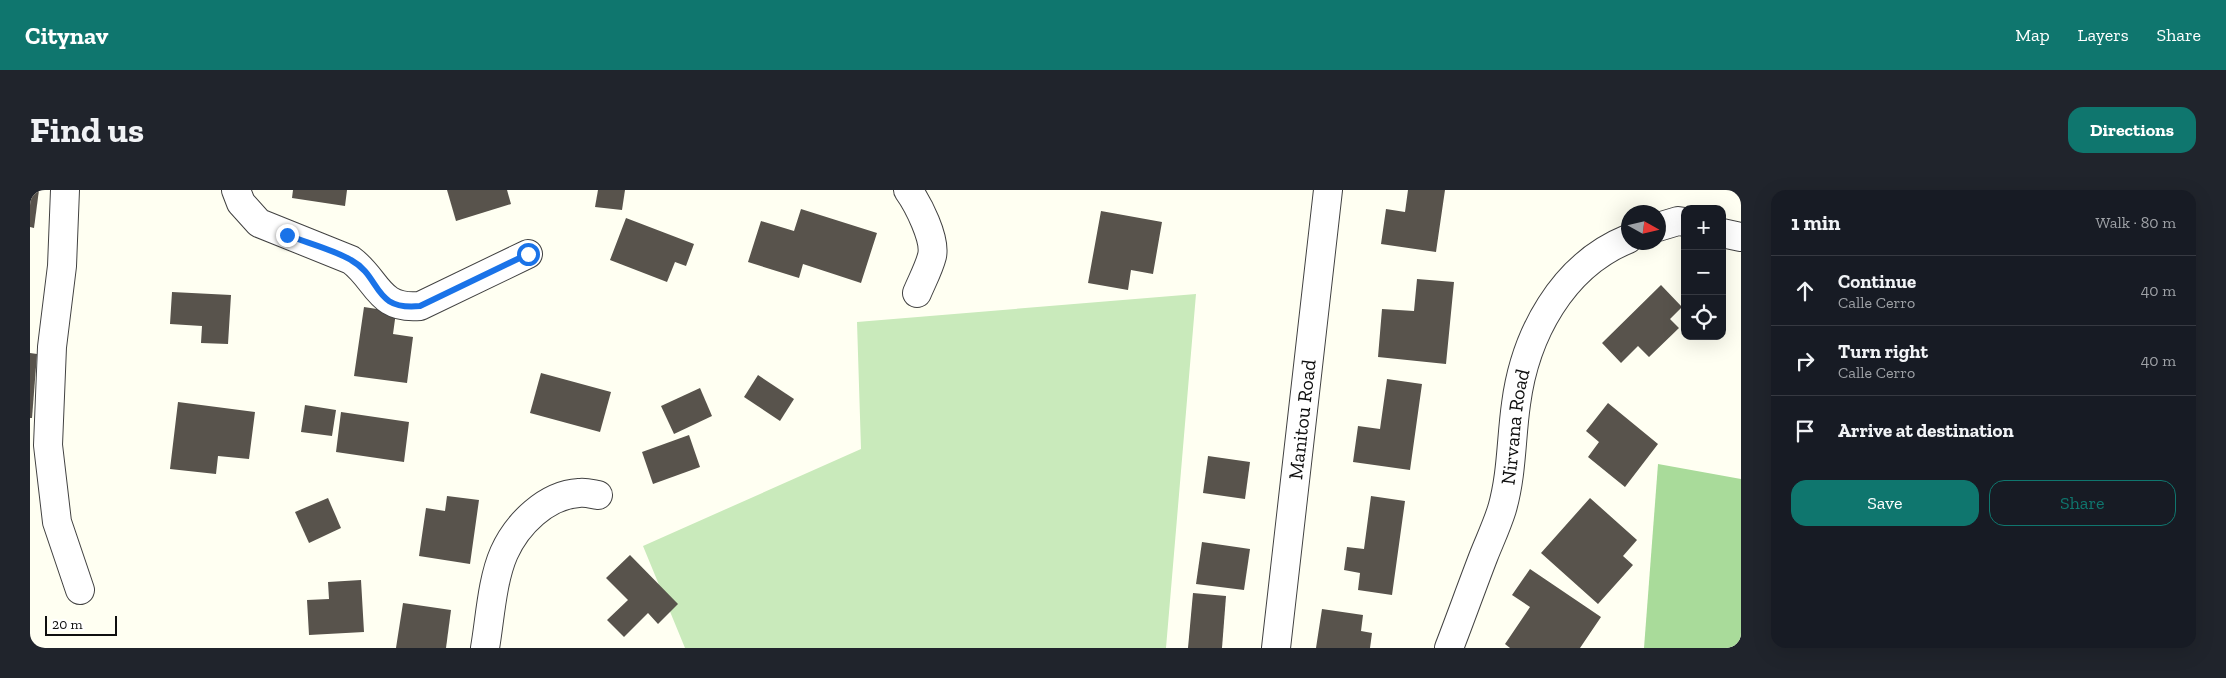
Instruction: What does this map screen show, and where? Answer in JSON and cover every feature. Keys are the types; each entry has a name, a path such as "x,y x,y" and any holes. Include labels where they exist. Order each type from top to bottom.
{"street":[{"path":"64,190 62,266 52,347 48,444 57,522 80,590"},
{"path":"236,190 241,203 259,223 351,260 361,267 384,298 395,304 407,307 420,306 528,254"},
{"path":"908,190 918,204 925,220 933,254 918,293"},
{"name":"Manitou Road","path":"1276,648 1328,190"},
{"name":"Nirvana Road","path":"1449,648 1502,510 1510,473 1516,402 1527,358 1538,329 1552,302 1570,278 1594,257 1621,243"},
{"path":"485,648 494,590 503,554 517,531 534,514 554,500 580,492 598,495"}],"green space":[{"path":"1196,294 1166,648 685,648 643,546 861,449 857,322"},
{"path":"1658,464 1741,479 1741,648 1644,648"}],"building":[{"path":"30,190 39,190 34,228 30,227"},
{"path":"293,190 347,190 345,206 292,198"},
{"path":"447,190 507,190 511,204 456,221"},
{"path":"598,190 625,190 622,210 595,207"},
{"path":"1408,190 1445,190 1436,252 1381,244 1386,209 1405,212"},
{"path":"801,209 877,233 861,283 803,264 799,278 748,262 761,221 794,231"},
{"path":"1101,211 1162,222 1153,274 1131,270 1128,290 1088,283"},
{"path":"626,218 694,244 686,266 675,262 667,282 610,260"},
{"path":"1417,279 1454,282 1446,364 1378,357 1382,309 1414,311"},
{"path":"1661,285 1681,306 1670,319 1679,328 1649,357 1638,346 1621,363 1602,343"},
{"path":"172,292 231,295 228,344 201,343 202,326 170,324"},
{"path":"364,307 396,312 393,334 413,337 407,383 354,376"},
{"path":"30,353 37,354 32,418 30,418"},
{"path":"541,373 611,392 600,432 530,413"},
{"path":"758,375 794,399 780,421 744,397"},
{"path":"1387,379 1422,384 1410,470 1353,462 1358,426 1380,429"},
{"path":"700,388 712,416 674,434 661,406"},
{"path":"178,402 255,412 249,459 218,456 216,474 170,469"},
{"path":"1608,403 1658,444 1625,487 1588,457 1599,442 1586,431"},
{"path":"305,405 336,410 332,436 301,432"},
{"path":"341,412 409,422 404,462 336,452"},
{"path":"689,435 700,467 653,484 642,452"},
{"path":"1208,456 1250,462 1245,499 1203,493"},
{"path":"447,496 479,500 470,564 419,556 426,508 445,511"},
{"path":"1371,496 1405,501 1392,595 1358,590 1360,573 1344,570 1347,547 1364,549"},
{"path":"328,498 341,528 309,543 295,512"},
{"path":"1590,498 1637,540 1623,556 1633,565 1598,604 1541,553"},
{"path":"1202,542 1250,549 1244,590 1196,584"},
{"path":"630,555 678,604 658,624 648,613 624,637 607,620 628,600 606,578"},
{"path":"1530,569 1601,617 1580,648 1510,648 1505,644 1530,607 1512,595"},
{"path":"361,580 364,632 309,635 307,600 329,599 328,582"},
{"path":"1193,593 1226,596 1222,648 1188,648"},
{"path":"403,603 451,610 446,648 396,648"},
{"path":"1322,609 1363,615 1361,631 1372,633 1370,648 1316,648"}],"route":[{"path":"287,235 351,260 361,267 384,298 395,304 407,307 420,306 528,254"}]}
